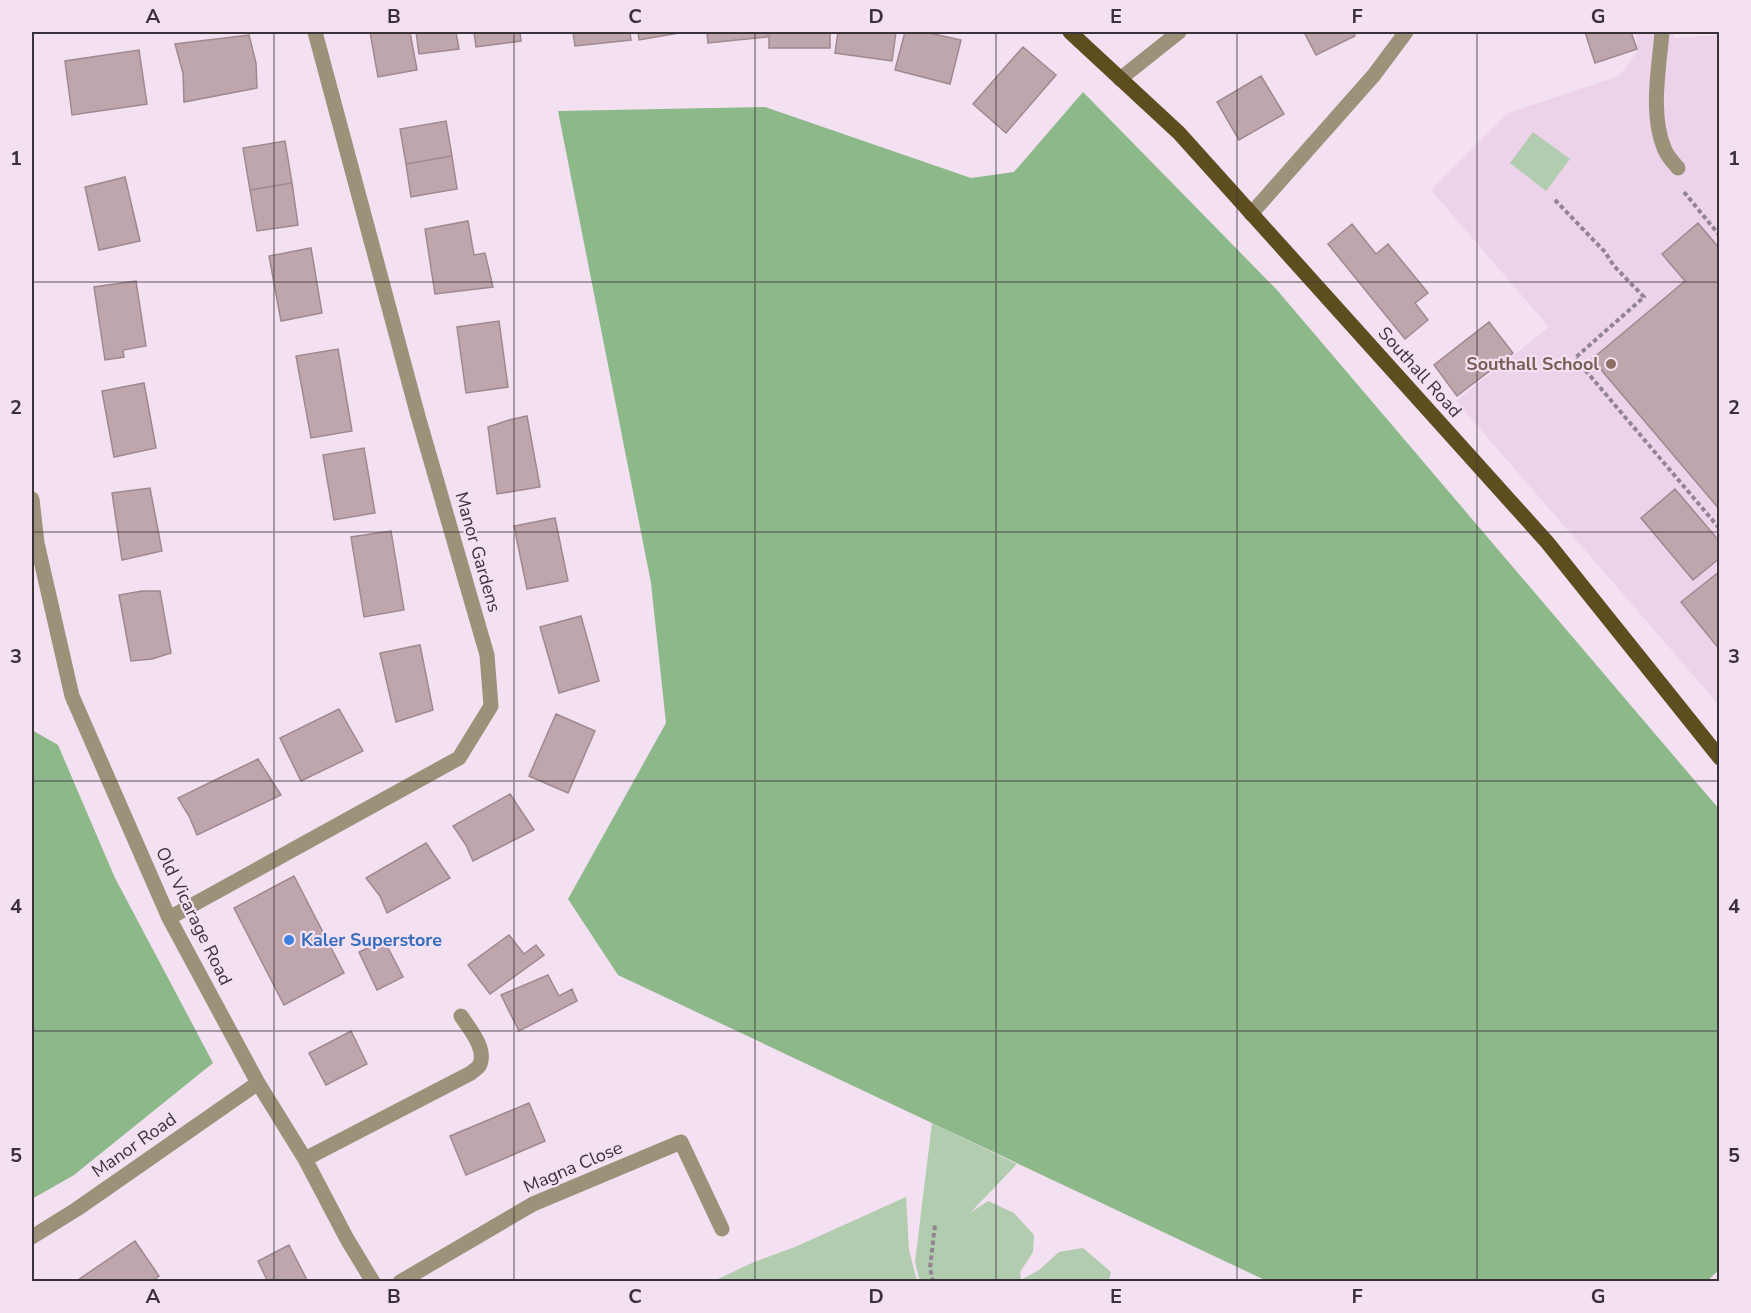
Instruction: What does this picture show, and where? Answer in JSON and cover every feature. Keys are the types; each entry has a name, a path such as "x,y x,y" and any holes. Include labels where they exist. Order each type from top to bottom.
{"main road":[{"name":"Southall Road","path":"1070,32 1179,133 1547,542 1719,758"}],"street":[{"name":"Manor Gardens","path":"169,918 459,758 491,706 487,655 418,416 315,32"},
{"path":"1120,79 1179,32"},
{"path":"1251,214 1374,75 1406,32"},
{"path":"1662,32 1657,96 1660,136 1669,157 1678,168"},
{"name":"Old Vicarage Road","path":"32,499 34,542 72,696 169,918 258,1083 305,1159 347,1239 373,1281"},
{"path":"305,1159 471,1073 479,1065 481,1054 476,1040 461,1016"},
{"name":"Manor Road","path":"32,1238 258,1083"},
{"name":"Magna Close","path":"400,1281 533,1204 681,1142 722,1229"}],"path":[{"path":"1555,200 1644,297 1575,358 1719,529"},
{"path":"933,1281 930,1268 934,1225"}],"shaded area":[{"name":"Southall School","path":"1635,32 1674,32 1674,38 1719,35 1719,705 1456,401 1549,327 1431,190 1508,113 1619,76 1638,51"}],"green space":[{"path":"1083,92 1277,290 1719,809 1720,1269 1707,1281 1267,1281 618,975 568,899 666,723 651,583 558,111 765,107 971,178 1014,172"},
{"path":"1533,132 1570,159 1546,191 1510,163"},
{"path":"32,730 58,745 115,878 213,1063 74,1175 32,1199"},
{"path":"932,1123 1017,1164 970,1213 988,1201 1014,1213 1034,1235 1033,1252 1020,1272 1021,1280 1039,1270 1059,1252 1083,1248 1111,1272 1109,1281 920,1282 915,1262"},
{"path":"906,1197 909,1250 917,1281 719,1281 718,1279 754,1262 795,1247"}],"building":[{"path":"370,32 410,32 417,70 378,77"},
{"path":"416,32 456,32 459,49 419,54"},
{"path":"474,32 520,32 521,41 476,47"},
{"path":"573,32 630,32 631,40 575,46"},
{"path":"638,32 685,32 639,40"},
{"path":"707,32 767,32 767,37 708,43"},
{"path":"769,32 830,32 830,48 769,48"},
{"path":"838,32 896,32 892,61 835,53"},
{"path":"905,32 925,32 961,40 950,84 895,70"},
{"path":"1304,32 1353,32 1355,36 1316,55"},
{"path":"1585,32 1631,32 1637,49 1595,63"},
{"path":"249,35 256,63 257,88 184,102 183,73 175,44"},
{"path":"1023,47 1056,75 1006,133 973,104"},
{"path":"139,50 147,104 72,115 65,61"},
{"path":"1261,76 1284,114 1239,140 1217,102"},
{"path":"446,121 452,156 406,164 400,129"},
{"path":"285,141 292,183 250,190 243,148"},
{"path":"452,156 457,189 411,197 406,164"},
{"path":"125,177 140,241 99,250 85,187"},
{"path":"292,183 298,225 257,231 250,190"},
{"path":"468,221 474,255 485,253 493,287 435,294 425,229"},
{"path":"1698,223 1720,249 1720,510 1592,359 1685,281 1662,254"},
{"path":"1352,224 1376,254 1388,244 1428,293 1415,303 1428,320 1405,339 1328,244"},
{"path":"311,248 322,313 281,321 269,256"},
{"path":"136,281 146,346 123,350 124,357 105,360 94,287"},
{"path":"499,321 508,387 466,393 457,327"},
{"path":"1489,322 1513,353 1457,396 1434,365"},
{"path":"338,349 352,431 311,438 296,356"},
{"path":"144,383 156,448 114,457 102,391"},
{"path":"527,416 540,487 497,494 488,427"},
{"path":"364,448 375,513 334,520 323,455"},
{"path":"150,488 162,551 122,560 112,493"},
{"path":"1675,489 1720,542 1720,558 1693,580 1641,518"},
{"path":"555,518 568,581 527,589 514,526"},
{"path":"391,531 404,610 364,617 351,537"},
{"path":"1720,571 1720,650 1681,602"},
{"path":"160,591 171,653 152,659 131,661 119,595"},
{"path":"581,616 599,681 559,693 540,627"},
{"path":"420,645 433,710 396,722 380,653"},
{"path":"339,709 363,751 301,781 280,738"},
{"path":"556,714 595,731 568,793 529,776"},
{"path":"258,759 281,795 197,835 178,798"},
{"path":"510,794 534,830 473,861 466,845 453,826"},
{"path":"426,843 450,878 387,913 380,896 366,878"},
{"name":"Kaler Superstore","path":"294,876 344,973 284,1005 234,908"},
{"path":"509,935 524,954 536,945 544,955 490,994 468,965"},
{"path":"384,940 403,977 377,990 359,952"},
{"path":"548,975 559,996 572,989 577,1001 519,1031 501,995"},
{"path":"351,1031 367,1064 326,1085 309,1053"},
{"path":"529,1103 545,1141 466,1175 450,1136"},
{"path":"135,1241 159,1276 151,1282 75,1282"},
{"path":"289,1245 308,1282 268,1282 258,1261"}],"place":[{"name":"Southall School","path":"1611,364"},
{"name":"Kaler Superstore","path":"289,940"}]}
